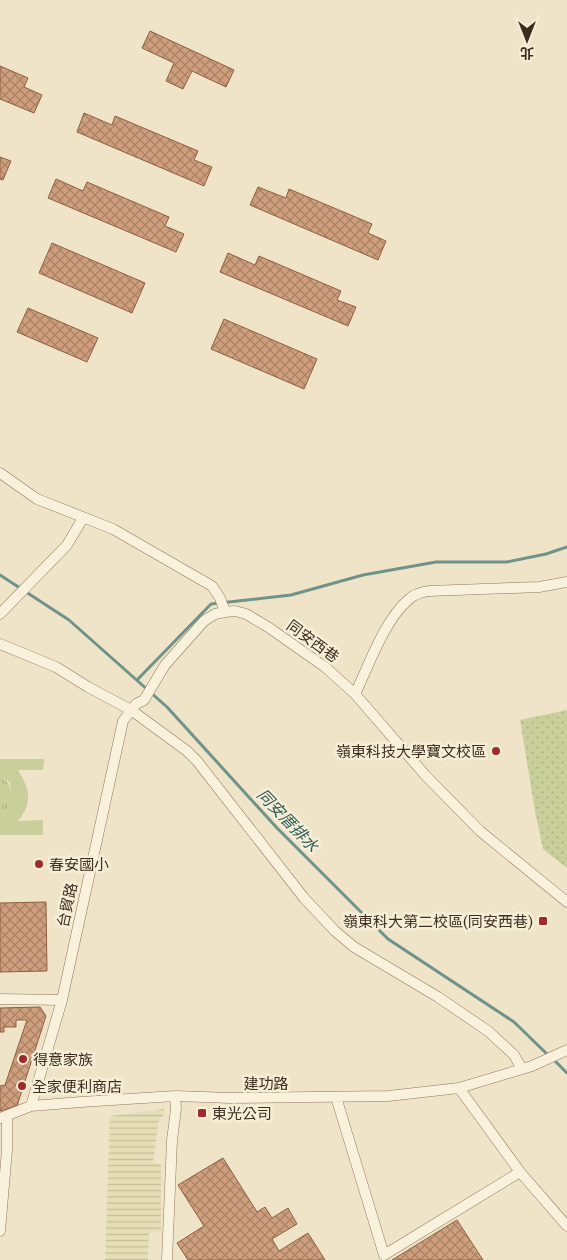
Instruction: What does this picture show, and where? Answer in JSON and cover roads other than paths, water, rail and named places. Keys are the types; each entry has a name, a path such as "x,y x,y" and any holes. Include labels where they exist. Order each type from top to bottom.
{"street":[{"path":"0,473 36,499 132,538 212,586 220,598 225,612 215,614 204,621 166,666 144,700 136,704 131,710"},
{"path":"0,614 67,545 83,518"},
{"path":"355,694 386,627 408,600 418,593 539,587 567,582"},
{"name":"同安西巷","path":"225,612 234,611 246,614 326,667 355,694 426,776 480,831 567,902"},
{"path":"0,644 56,667 131,710 187,751 197,761 304,898 335,931 354,947 488,1031 527,1068"},
{"name":"台貿路","path":"31,1106 62,1000 123,721 131,710"},
{"path":"0,999 62,1000"},
{"name":"建功路","path":"4,1117 31,1106 175,1096 388,1096 459,1088 527,1068 567,1050"},
{"path":"459,1088 520,1172 567,1226"},
{"path":"168,1260 172,1140 176,1109 175,1096"},
{"path":"336,1097 384,1254 520,1172"},
{"path":"0,1231 8,1150 4,1117"}],"waterway":[{"path":"137,680 211,604 291,595 363,575 436,562 507,562 546,554 567,547"},
{"name":"同安厝排水","path":"0,575 69,620 167,707 277,828 388,939 514,1022 548,1055"},
{"name":"同安厝排水","path":"553,1059 567,1073"}],"place":[{"name":"嶺東科技大學寶文校區","path":"496,751"},
{"name":"春安國小","path":"39,864"},
{"name":"嶺東科大第二校區(同安西巷)","path":"543,921"},
{"name":"得意家族","path":"23,1059"},
{"name":"全家便利商店","path":"22,1086"},
{"name":"東光公司","path":"202,1113"}]}
